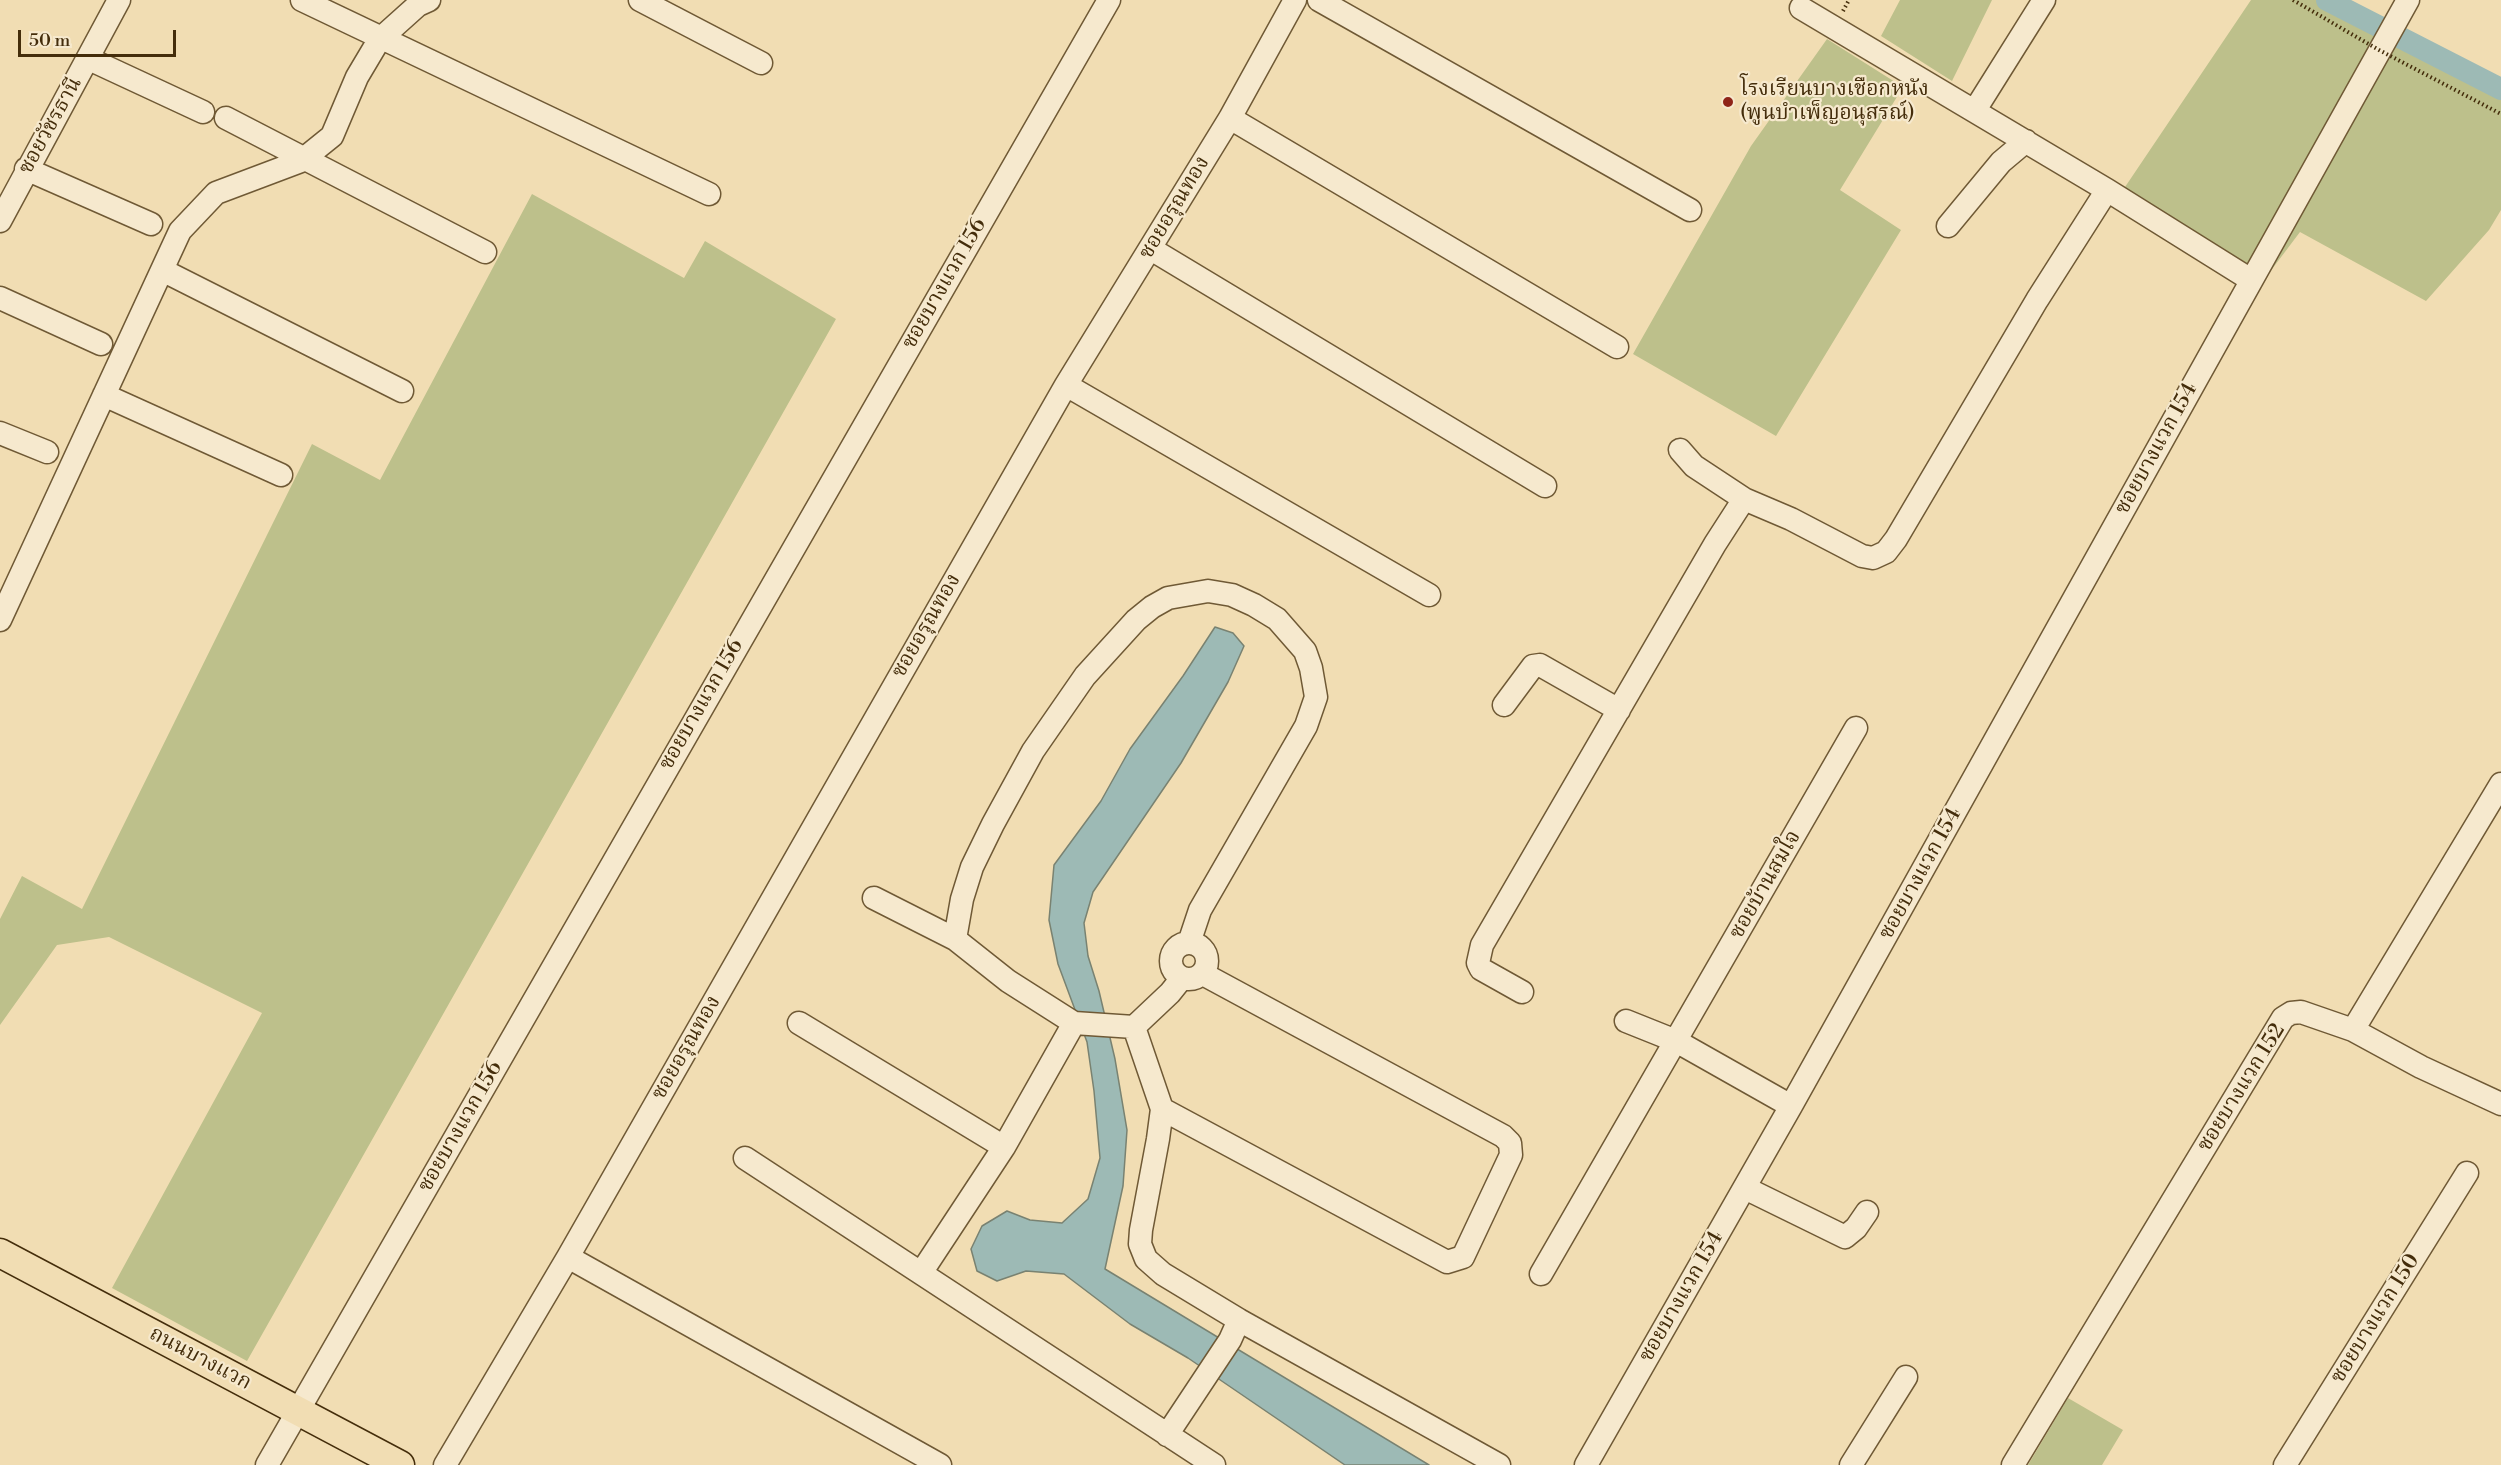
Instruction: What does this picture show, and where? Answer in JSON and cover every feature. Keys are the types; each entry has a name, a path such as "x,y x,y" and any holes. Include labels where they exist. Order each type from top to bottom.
{"main road":[{"name":"ถนนบางแวก","path":"0,1253 400,1465"}],"street":[{"name":"ซอยวัชรธานี","path":"0,221 26,169 120,0"},
{"path":"302,0 709,194"},
{"path":"0,620 180,231 216,193 304,159 332,136 357,77 381,38 418,5 429,0"},
{"path":"640,0 761,63"},
{"name":"ซอยบางแวก 156","path":"267,1465 1108,0"},
{"name":"ซอยอรุณทอง","path":"445,1465 568,1257 1065,385 1151,249 1230,117 1296,0"},
{"path":"1319,0 1690,210"},
{"path":"1976,110 2044,0"},
{"name":"ซอยบางแวก 154","path":"1586,1465 1791,1106 2408,0"},
{"path":"1801,8 2107,189 2251,280"},
{"path":"89,59 203,112"},
{"path":"1230,117 1617,347"},
{"path":"226,118 485,252"},
{"path":"1948,226 2001,162 2026,141"},
{"path":"26,169 151,224"},
{"path":"1680,450 1694,466 1744,499 1791,519 1862,556 1873,558 1886,552 2037,300 2107,189"},
{"path":"1151,249 1545,486"},
{"path":"162,270 402,391"},
{"path":"0,298 101,344"},
{"path":"1065,385 1429,595"},
{"path":"104,395 281,475"},
{"path":"0,433 47,452"},
{"path":"1522,992 1481,969 1478,963 1482,945 1720,535 1744,499"},
{"path":"955,939 962,899 969,878 993,824 1033,751 1085,676 1136,620 1168,598 1208,591 1233,595 1254,604 1277,619 1305,651 1311,668 1316,697 1306,726 1200,910 1189,943 1176,949 1171,959 1173,970 1192,976 1503,1136 1510,1143 1511,1155 1463,1257 1447,1262 1162,1109"},
{"path":"1504,705 1533,666 1540,665 1619,710"},
{"name":"ซอยบ้านสมใจ","path":"1541,1274 1856,728"},
{"path":"2353,1030 2501,784"},
{"path":"873,898 955,939 1008,981 1076,1023 1134,1027"},
{"path":"1134,1027 1192,976"},
{"name":"ซอยบางแวก 152","path":"2013,1465 2283,1018 2291,1013 2301,1012 2353,1030 2501,1104"},
{"path":"1626,1021 1676,1041 1791,1106"},
{"path":"799,1023 1004,1147"},
{"path":"921,1273 1004,1147 1076,1023"},
{"path":"1134,1027 1162,1109 1140,1244 1146,1259 1235,1330 1499,1465"},
{"path":"745,1158 1214,1465"},
{"name":"ซอยบางแวก 150","path":"2284,1465 2467,1173"},
{"path":"1744,1188 1845,1237 1856,1228 1867,1212"},
{"path":"568,1257 940,1465"},
{"path":"1167,1435 1235,1330"},
{"path":"1851,1465 1906,1377"}],"path":[{"path":"2293,0 2384,42 2501,114"}],"green space":[{"path":"1900,0 1992,0 1952,81 1881,36"},
{"path":"2251,0 2328,0 2501,78 2501,210 2489,230 2426,301 2300,232 2260,285 2123,190"},
{"path":"1827,39 1903,87 1840,190 1901,230 1776,436 1633,354 1751,146"},
{"path":"532,194 684,278 705,241 836,319 247,1361 112,1288 262,1013 109,937 57,945 0,1025 0,919 22,876 82,909 312,444 380,480"},
{"path":"2068,1398 2123,1430 2102,1465 2028,1465"}],"water":[{"path":"1215,627 1233,633 1244,646 1228,682 1181,763 1093,892 1084,923 1088,956 1115,1059 1127,1130 1123,1186 1105,1269 1429,1465 1345,1465 1188,1358 1130,1324 1064,1274 1026,1271 997,1281 977,1271 971,1249 982,1226 1007,1211 1030,1220 1062,1223 1088,1199 1100,1158 1094,1091 1087,1042 1058,964 1049,920 1054,865 1101,801 1130,749"}],"waterway":[{"path":"2327,0 2501,89"}],"place":[{"name":"โรงเรียนบางเชือกหนัง (พูนบำเพ็ญอนุสรณ์)","path":"1728,102"}]}
